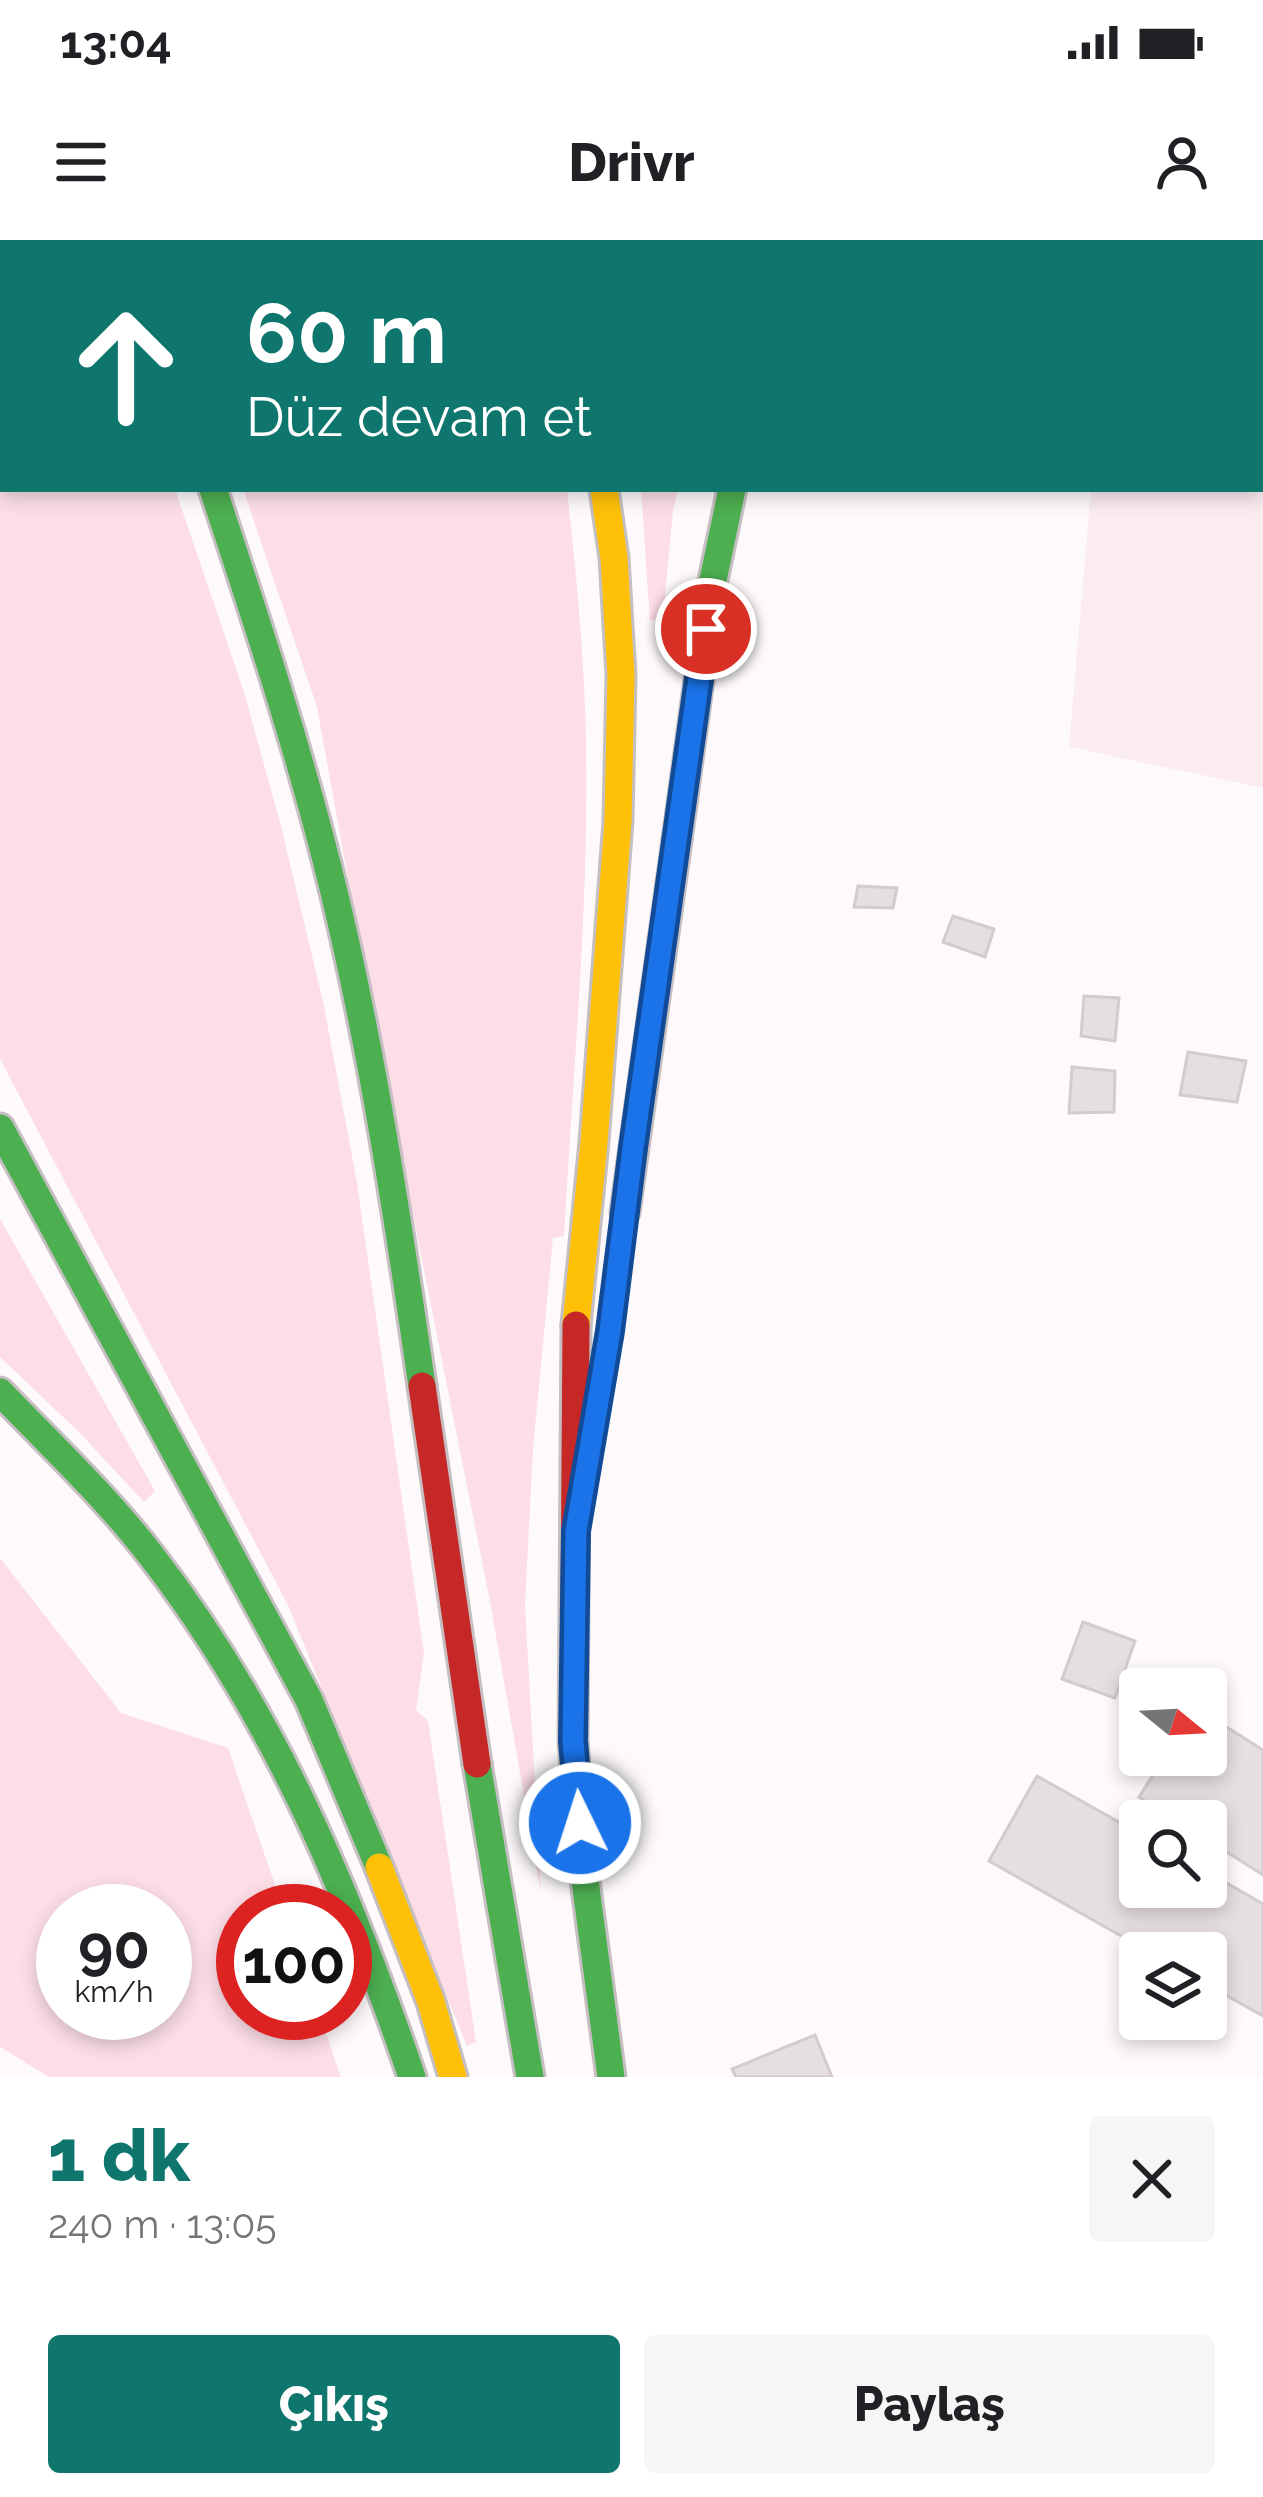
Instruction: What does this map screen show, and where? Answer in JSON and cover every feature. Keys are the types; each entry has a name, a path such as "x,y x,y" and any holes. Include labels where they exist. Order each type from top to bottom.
{"highway":[{"path":"214,492 283,700 322,841 372,1069 530,2077"},
{"path":"604,492 614,558 621,676 618,821 576,1311 573,1741 585,1887 610,2077"},
{"path":"621,1240 712,585 731,492"},
{"path":"0,1128 309,1700 400,1918 453,2077"},
{"path":"576,1531 602,1376"},
{"path":"0,1392 150,1554 248,1697 298,1787 338,1875 374,1961 412,2077"}],"shaded area":[{"path":"0,492 176,492 244,692 324,1006 357,1183 424,1654 416,1710 428,1721 476,2042 467,2046 288,1605 0,1059"},
{"path":"244,492 567,492 584,680 586,806 564,1236 553,1238 533,1449 525,1605 541,1893 491,1607 317,707"},
{"path":"641,492 677,492 663,617 650,621"},
{"path":"1091,492 1263,492 1263,788 1069,747"},
{"path":"0,1219 155,1491 144,1502 0,1357"},
{"path":"0,1558 121,1713 228,1748 275,1884 216,1884 216,2040 328,2040 341,2077 49,2077 0,2047"}],"building":[{"path":"858,886 897,888 893,908 854,907"},
{"path":"953,916 994,929 985,957 943,942"},
{"path":"1084,996 1119,998 1115,1041 1081,1036"},
{"path":"1188,1052 1246,1061 1237,1102 1180,1095"},
{"path":"1072,1067 1115,1071 1114,1112 1069,1113"},
{"path":"1083,1622 1135,1641 1126,1668 1119,1668 1115,1698 1062,1679"},
{"path":"1227,1727 1263,1750 1263,1875 1227,1852 1227,1800 1139,1797 1152,1776 1227,1776"},
{"path":"1037,1776 1119,1822 1119,1908 1227,1908 1227,1883 1263,1904 1263,2016 1227,1996 1227,1932 1119,1935 989,1861"},
{"path":"815,2035 832,2077 736,2077 732,2069"}],"traffic: fast":[{"path":"214,492 293,739 334,892 373,1076 422,1386"},
{"path":"677,840 712,585 731,492"},
{"path":"0,1128 309,1700 379,1867"},
{"path":"0,1392 133,1533 233,1676 270,1739 333,1871 412,2077"},
{"path":"477,1764 530,2077"},
{"path":"578,1807 611,2077"}],"traffic: slow":[{"path":"576,1325 618,821 621,675 604,492"},
{"path":"379,1867 431,2002 453,2077"}],"traffic: jam":[{"path":"625,1212 677,840"},
{"path":"576,1325 573,1741 578,1807"},
{"path":"422,1386 477,1764"}],"route":[{"path":"580,1823 573,1741 576,1531 610,1331 706,629"}]}
